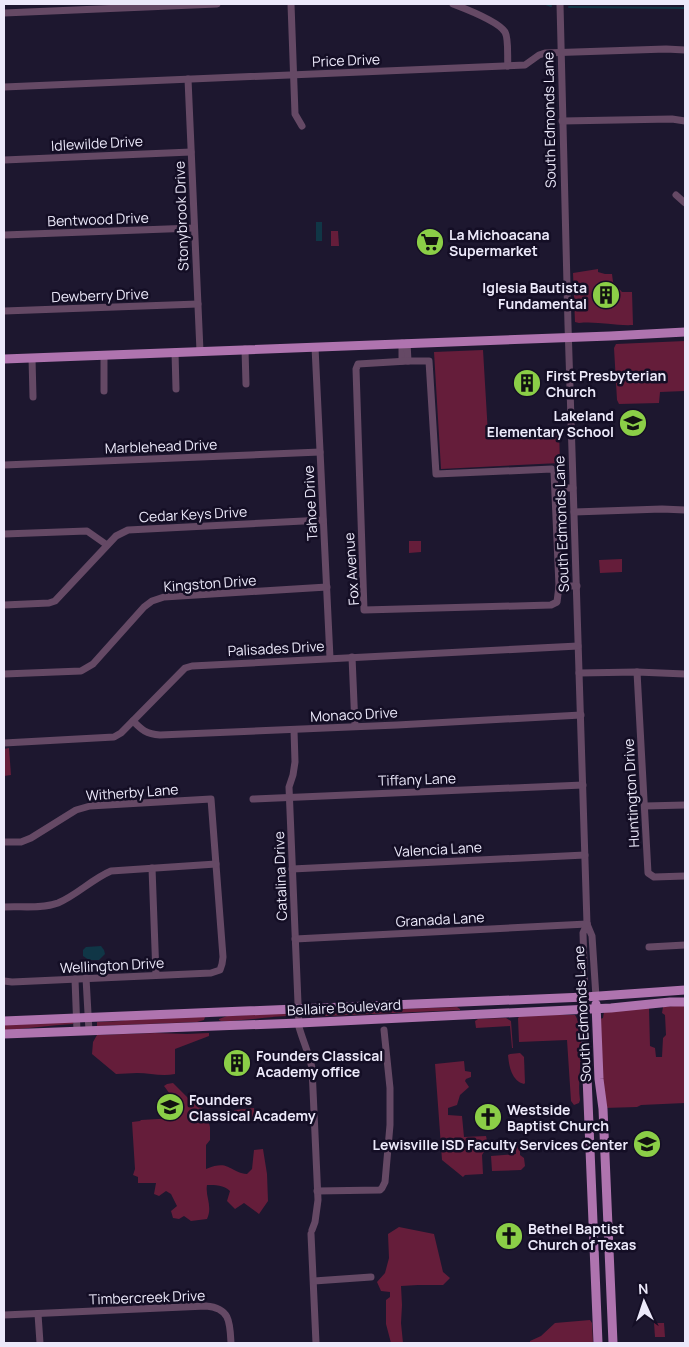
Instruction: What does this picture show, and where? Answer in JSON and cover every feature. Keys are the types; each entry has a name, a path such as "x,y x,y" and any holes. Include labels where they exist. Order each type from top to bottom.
{"main road":[{"path":"4,359 685,332"},
{"name":"Bellaire Boulevard","path":"4,1020 596,997 685,990"},
{"name":"South Edmonds Lane","path":"585,997 583,1009 598,1343"},
{"name":"South Edmonds Lane","path":"596,997 614,1343"},
{"path":"468,1002 468,1014"},
{"name":"Bellaire Boulevard","path":"4,1034 583,1009 685,1002"},
{"path":"213,1012 213,1026"},
{"path":"588,1110 603,1109"},
{"path":"592,1194 606,1193"}],"street":[{"path":"4,13 217,4"},
{"path":"291,4 295,114 302,126"},
{"path":"454,4 494,22 505,32 508,66"},
{"name":"South Edmonds Lane","path":"560,4 568,337 587,924 592,936 596,997"},
{"name":"Price Drive","path":"4,87 525,66 539,55 545,53 685,50"},
{"name":"Stonybrook Drive","path":"188,79 200,351"},
{"path":"562,121 672,119 685,121"},
{"name":"Idlewilde Drive","path":"4,160 191,152"},
{"path":"676,195 685,204"},
{"name":"Bentwood Drive","path":"4,235 194,228"},
{"name":"Dewberry Drive","path":"4,311 198,304"},
{"path":"404,343 405,361"},
{"name":"Tahoe Drive","path":"315,347 330,658"},
{"path":"245,350 246,384"},
{"path":"175,352 176,389"},
{"path":"104,355 104,391"},
{"path":"32,358 34,397"},
{"name":"Fox Avenue","path":"405,361 429,361 436,474 552,469 554,472 559,586 557,602 551,605 364,610 356,369 358,364 405,361"},
{"name":"Marblehead Drive","path":"4,465 320,452"},
{"path":"556,488 574,488"},
{"path":"574,512 662,508 685,510"},
{"name":"Cedar Keys Drive","path":"4,605 49,603 55,601 116,536 128,530 323,520"},
{"path":"4,534 88,531 107,545"},
{"path":"559,586 577,586"},
{"name":"Kingston Drive","path":"4,674 81,671 93,664 144,607 152,601 164,597 326,587"},
{"name":"Palisades Drive","path":"4,744 114,737 121,733 185,668 208,664 578,646"},
{"path":"352,657 355,726"},
{"path":"579,673 637,672 685,674"},
{"name":"Huntington Drive","path":"637,672 648,873 654,877 685,876"},
{"name":"Monaco Drive","path":"133,721 150,734 294,730 581,715"},
{"name":"Catalina Drive","path":"294,730 295,762 288,788 298,1022 312,1068 318,1191 315,1222 312,1232 316,1343"},
{"name":"Tiffany Lane","path":"253,799 583,785"},
{"name":"Witherby Lane","path":"4,842 21,842 31,838 76,810 90,806 211,800 216,864"},
{"path":"645,806 685,805"},
{"name":"Valencia Lane","path":"292,868 585,855"},
{"path":"4,907 43,906 57,903 111,871 216,864"},
{"name":"Wellington Drive","path":"4,980 12,982 211,973 220,970 223,957 216,864"},
{"path":"152,868 156,975"},
{"name":"South Edmonds Lane","path":"585,997 583,933 587,924"},
{"name":"Granada Lane","path":"295,939 587,924"},
{"path":"649,947 685,945"},
{"path":"86,978 89,1031"},
{"path":"75,979 77,1031"},
{"path":"318,1191 380,1190 385,1182 390,1125 390,1088 384,1030"},
{"path":"314,1281 370,1277"},
{"name":"Timbercreek Drive","path":"4,1315 217,1307 226,1315 231,1343"},
{"path":"38,1314 40,1343"}],"shaded area":[{"path":"331,231 338,231 339,246 331,246"},
{"path":"598,269 598,272 612,274 613,282 622,292 632,292 633,325 575,322 573,273"},
{"path":"685,341 685,391 660,392 659,403 619,404 617,400 614,348 616,344"},
{"path":"483,350 488,434 559,430 560,463 441,469 434,352"},
{"path":"409,541 421,541 421,552 409,553"},
{"path":"622,559 622,572 600,573 599,560"},
{"path":"9,748 11,775 4,776 4,749"},
{"path":"685,1005 685,1103 604,1108 600,1019 603,1018 604,1012 649,1008 650,1046 655,1048 656,1057 662,1057 663,1038 666,1035 665,1015 662,1013 663,1007"},
{"path":"457,1007 460,1010 305,1017 306,1015 332,1014 346,1011"},
{"path":"290,1014 287,1016 246,1020 219,1020 227,1016"},
{"path":"523,1015 575,1015 581,1033 579,1103 574,1105 571,1101 567,1040 519,1042 518,1018"},
{"path":"204,1016 204,1020 197,1022 97,1026 97,1022 121,1021 134,1018"},
{"path":"506,1018 511,1021 513,1048 510,1026 476,1028 475,1021 478,1019"},
{"path":"73,1021 73,1024 4,1030 4,1025"},
{"path":"209,1033 209,1036 175,1049 175,1074 170,1075 116,1074 92,1054 93,1042 97,1035"},
{"path":"520,1053 524,1057 524,1084 514,1077 508,1060 508,1055"},
{"path":"464,1061 465,1071 471,1072 471,1077 465,1081 469,1087 460,1095 457,1105 448,1108 448,1115 462,1116 464,1137 486,1136 488,1145 482,1155 483,1174 465,1175 463,1177 442,1160 435,1064"},
{"path":"173,1083 191,1101 202,1108 211,1122 209,1123 210,1140 206,1145 206,1169 220,1165 247,1174 252,1169 254,1150 263,1149 267,1174 268,1201 259,1214 244,1203 235,1209 227,1201 230,1191 228,1189 222,1186 207,1185 209,1214 207,1219 191,1221 184,1216 179,1219 173,1218 171,1211 177,1206 171,1194 166,1191 159,1196 154,1194 156,1183 138,1183 138,1177 133,1175 135,1169 132,1122 175,1118 174,1101 164,1086"},
{"path":"254,1108 255,1122 234,1123 234,1110"},
{"path":"521,1141 523,1147 520,1150 520,1155 524,1158 525,1166 521,1170 492,1171 491,1156 516,1154 516,1142"},
{"path":"399,1227 434,1234 443,1272 450,1278 443,1285 401,1286 403,1343 391,1343 386,1324 386,1300 390,1297 390,1292 381,1291 377,1282 385,1273 389,1258 388,1234"},
{"path":"590,1320 592,1323 593,1343 530,1343 530,1341 541,1336 555,1323"},
{"path":"654,1323 664,1323 665,1337 655,1337"}],"water":[{"path":"316,222 322,222 322,241 316,241"},
{"path":"101,946 105,954 99,960 89,960 83,956 83,950 86,947"}],"waterway":[{"path":"546,4 551,6"},
{"path":"569,7 685,8"}],"place":[{"name":"La Michoacana Supermarket","path":"430,242"},
{"name":"Iglesia Bautista Fundamental","path":"606,295"},
{"name":"First Presbyterian Church","path":"527,383"},
{"name":"Lakeland Elementary School","path":"633,423"},
{"name":"Founders Classical Academy office","path":"237,1063"},
{"name":"Founders Classical Academy","path":"170,1107"},
{"name":"Westside Baptist Church","path":"488,1117"},
{"name":"Lewisville ISD Faculty Services Center","path":"647,1144"},
{"name":"Bethel Baptist Church of Texas","path":"509,1236"}]}
